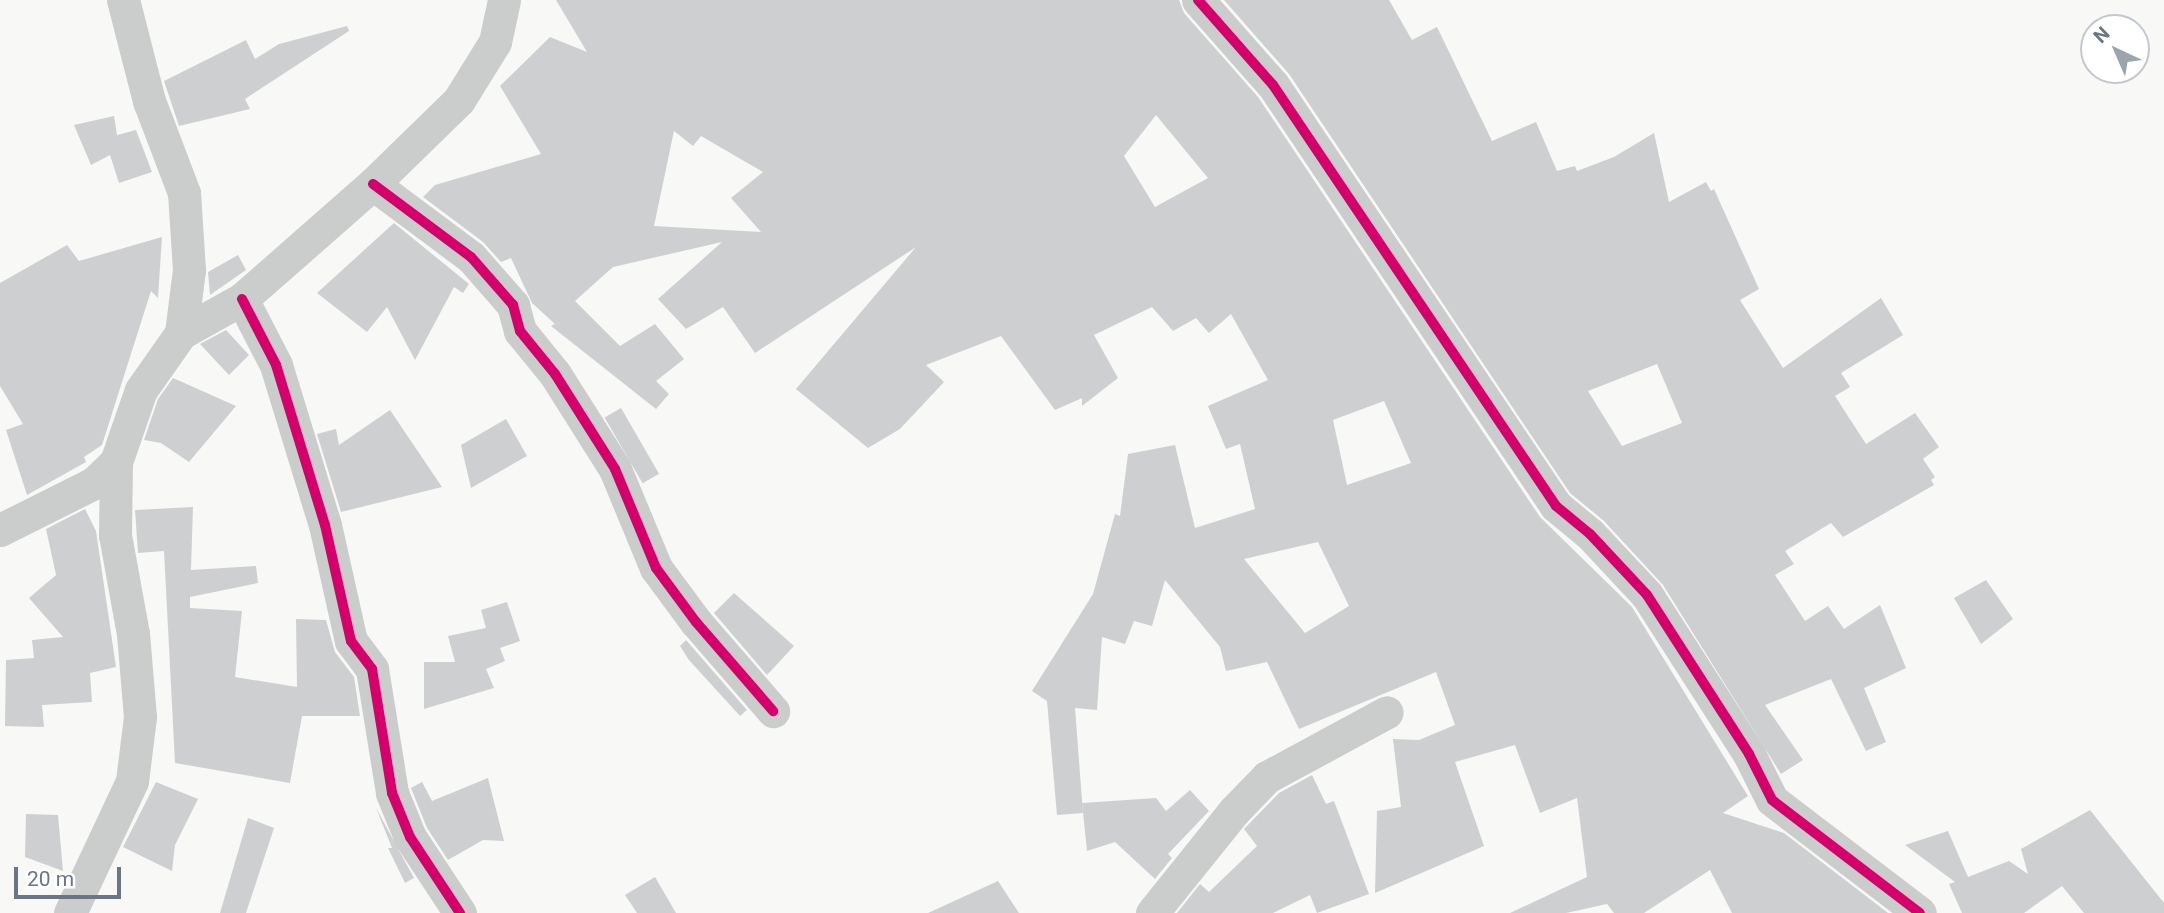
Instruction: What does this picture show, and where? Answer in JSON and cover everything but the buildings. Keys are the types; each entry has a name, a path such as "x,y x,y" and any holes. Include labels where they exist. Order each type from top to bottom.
{"street":[{"path":"123,0 149,101 184,193 189,270 181,333"},
{"path":"70,913 132,781 141,717 133,634 115,535 116,462 141,390 181,333 242,299 373,184 459,100 495,42 504,0"},
{"path":"1198,0 1273,85 1556,506 1590,534 1647,595 1749,754 1772,800 1920,913"},
{"path":"373,184 471,257 513,305 520,331 555,374 615,469 656,568 774,711"},
{"path":"242,299 280,377 325,525 351,641 372,669 392,793 410,837 460,913"},
{"path":"0,530 94,482 116,462"},
{"path":"1152,913 1267,776 1387,712"}],"cycle path":[{"path":"1198,0 1273,85 1556,506 1590,534 1647,595 1749,754 1772,800 1920,913"},
{"path":"373,184 471,257 513,305 520,331 555,374 615,469 656,568 696,622 773,711"},
{"path":"242,299 276,365 325,525 351,641 372,669 392,793 410,837 460,913"}]}
